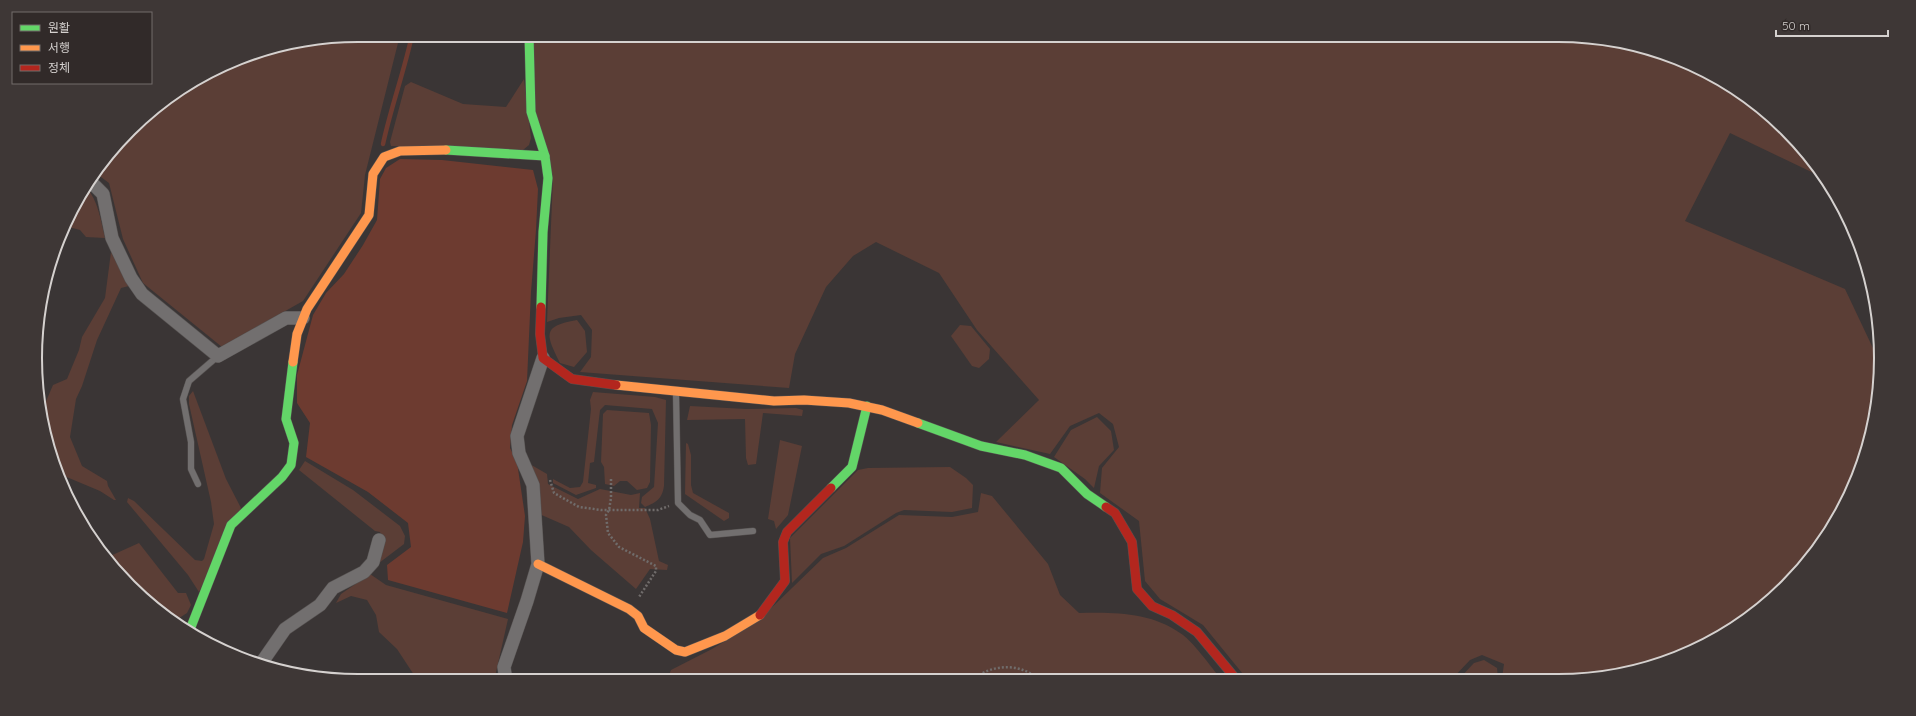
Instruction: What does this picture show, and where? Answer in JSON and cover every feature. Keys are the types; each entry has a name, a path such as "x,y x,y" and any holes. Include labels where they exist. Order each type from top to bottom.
{"street":[{"path":"505,674 504,667 527,602 538,564 533,485 519,453 518,436 543,358 540,334 543,232 548,178 545,156 531,112 528,42"},
{"path":"191,627 231,524 282,478 291,465 294,443 286,418 287,400 297,334 307,309 354,240 368,215 372,197 373,174 384,157 400,151 442,150 545,156"},
{"path":"93,184 103,194 112,238 131,278 142,294 218,356 286,318 303,318"},
{"path":"543,358 572,379 676,392 774,401 804,400 849,403 867,406 882,410 980,446 1025,455 1061,468 1087,494 1115,513 1132,542 1137,589 1152,606 1172,616 1197,632 1232,674"},
{"path":"538,564 629,609 638,616 644,628 676,650 685,652 725,636 759,616 785,581 783,542 787,532 852,467 867,406"},
{"path":"263,659 285,629 320,605 333,588 364,572 373,562 379,540"}],"lane":[{"path":"198,484 191,469 191,442 183,399 189,381 218,356"},
{"path":"676,392 678,503 690,515 700,520 710,535 753,531"}],"path":[{"path":"611,478 611,498 609,510 606,515 608,533 620,547 656,566 656,571 629,609"},
{"path":"550,480 554,494 580,507 609,510 658,510 678,503"},
{"path":"979,674 1002,667 1023,670 1030,674"}],"shaded area":[{"path":"398,42 365,175 361,213 303,301 222,347 143,283 123,239 109,183 100,176 120,150 150,120 182,95 218,75 256,59 296,48 337,43"},
{"path":"534,42 1558,42 1620,48 1679,66 1716,84 1734,95 1766,120 1796,150 1815,174 1730,133 1685,221 1845,289 1874,349 1873,379 1868,420 1857,460 1841,498 1821,534 1796,566 1766,596 1734,621 1716,632 1679,650 1620,668 1579,673 1503,674 1504,664 1482,655 1470,660 1457,674 1243,674 1203,625 1160,599 1145,581 1139,521 1100,493 1102,468 1119,447 1113,424 1099,413 1070,426 1050,454 996,442 1039,400 977,330 939,273 876,242 853,256 826,287 795,354 789,388 580,372 591,357 592,330 581,315 559,318 547,322 553,177 534,110"},
{"path":"524,79 531,138 529,145 523,150 391,146 390,142 405,86 411,82 463,104 506,107"},
{"path":"400,159 442,160 533,170 538,189 527,381 512,425 510,448 517,462 525,516 523,542 507,613 388,580 387,565 411,547 408,523 368,492 306,457 310,423 297,403 297,375 313,315 326,293 344,274 377,220 380,179 386,168"},
{"path":"89,191 96,204 105,238 86,237 80,230 71,227"},
{"path":"111,252 129,286 121,288 97,340 82,386 76,399 70,437 82,466 107,481 108,486 116,500 100,491 65,476 53,440 46,402 53,385 67,379 79,350 82,337 105,298"},
{"path":"577,320 585,331 587,352 574,367 560,363 552,346 550,334 552,329 557,325"},
{"path":"960,325 971,326 990,349 989,359 979,368 972,366 951,336"},
{"path":"193,391 226,479 241,508 199,592 188,575 127,502 128,498 134,501 195,560 202,561 204,559 214,524 211,502 189,404 189,396"},
{"path":"593,392 655,397 666,400 664,486 662,494 658,500 645,507 641,503 642,497 654,487 658,423 652,409 605,405 600,410 594,462 590,463 588,483 596,485 596,488 576,495 553,483 553,479 570,488 580,487 583,482 591,409 590,400"},
{"path":"690,406 746,409 796,408 803,410 802,416 763,413 756,464 748,465 746,458 745,419 687,420"},
{"path":"607,410 649,413 651,425 650,482 647,488 637,490 627,481 620,481 614,486 605,484 604,467 601,462 603,414"},
{"path":"1097,417 1111,431 1114,450 1099,466 1094,488 1085,479 1054,457 1071,430"},
{"path":"780,440 802,446 788,515 776,529 774,521 768,519"},
{"path":"686,443 688,444 691,455 691,485 693,493 729,513 729,518 724,521 685,494"},
{"path":"305,461 353,490 400,526 405,536 404,544 379,563 384,542 380,532 375,531 299,470"},
{"path":"528,463 547,474 548,484 578,499 600,489 631,495 640,493 639,508 645,508 650,519 659,561 668,565 667,570 650,569 636,589 591,550 569,527 537,513"},
{"path":"950,467 973,485 972,508 952,512 904,510 896,513 844,546 821,554 792,583 790,538 858,470 868,468"},
{"path":"981,493 992,496 1048,564 1060,595 1079,613 1118,613 1144,617 1169,626 1190,641 1217,674 669,674 671,670 712,649 758,621 823,558 846,548 899,515 952,517 978,512"},
{"path":"139,543 178,593 186,593 191,605 187,613 179,618 166,609 150,596 111,555"},
{"path":"370,574 386,585 508,619 496,674 413,674 397,649 379,632 376,615 367,600 351,596 336,603 341,594"},
{"path":"1484,660 1497,668 1498,674 1464,674 1474,663"}],"waterway":[{"path":"383,144 410,42"}],"traffic: fast":[{"path":"529,42 531,112 545,156 548,178 543,232 541,307"},
{"path":"446,150 545,156"},
{"path":"191,627 231,525 282,477 291,465 294,443 286,419 293,362"},
{"path":"831,488 852,467 867,406"},
{"path":"918,423 981,446 1025,455 1061,468 1087,494 1106,507"}],"traffic: slow":[{"path":"293,362 297,334 307,309 369,215 373,174 384,157 400,151 446,150"},
{"path":"616,385 774,401 804,400 849,403 882,410 918,423"},
{"path":"538,564 629,609 638,616 644,628 676,650 685,652 725,636 760,615"}],"traffic: jam":[{"path":"541,307 540,334 543,358 572,379 616,385"},
{"path":"760,615 785,581 783,542 787,532 831,488"},
{"path":"1106,507 1115,513 1132,542 1137,589 1152,606 1172,615 1197,632 1232,674"}]}
